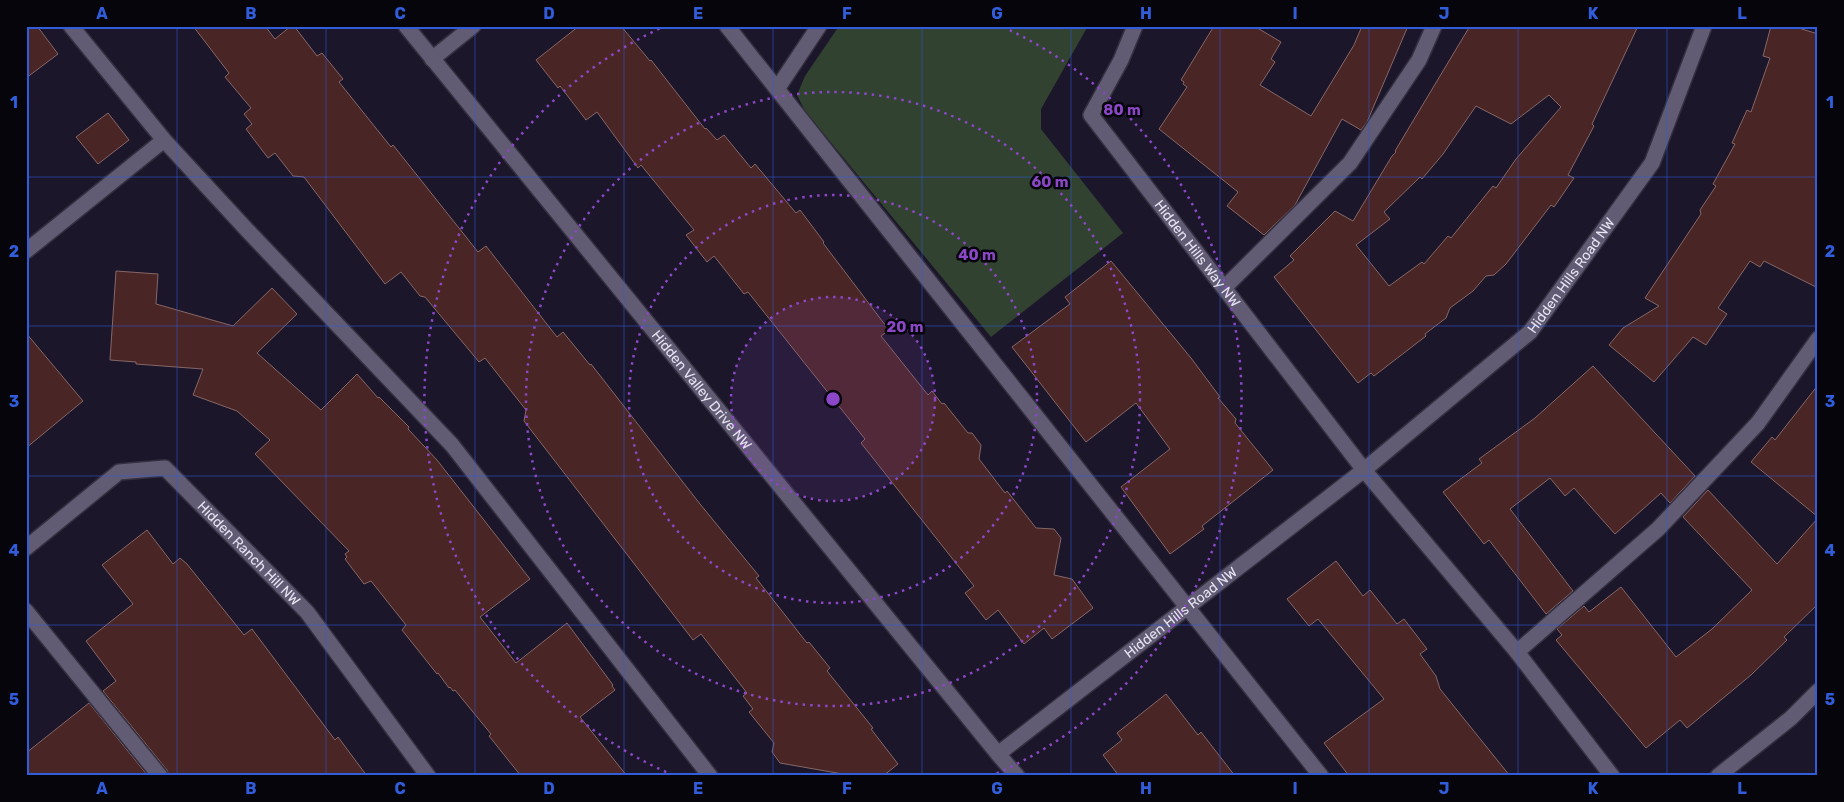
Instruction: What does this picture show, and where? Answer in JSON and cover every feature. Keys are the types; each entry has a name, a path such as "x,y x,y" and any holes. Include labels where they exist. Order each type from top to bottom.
{"street":[{"path":"71,26 164,140 452,445 710,776"},
{"name":"Hidden Valley Drive NW","path":"406,26 1017,776"},
{"path":"432,59 473,26"},
{"path":"727,26 1321,776"},
{"path":"777,89 819,26"},
{"name":"Hidden Hills Way NW","path":"1135,26 1121,60 1091,115 1364,470"},
{"path":"1225,288 1350,164 1419,60 1434,26"},
{"name":"Hidden Hills Road NW","path":"998,754 1364,470 1530,332 1652,163 1704,26"},
{"path":"26,251 164,140"},
{"path":"1517,652 1658,529 1758,423 1818,339"},
{"name":"Hidden Ranch Hill NW","path":"26,548 119,472 165,468 307,612 428,776"},
{"path":"1364,470 1517,652 1612,776"},
{"path":"26,611 160,776"},
{"path":"1718,776 1791,718 1818,691"},
{"name":"Hidden Valley Drive NW","path":"998,754 1010,776"}],"green space":[{"path":"839,26 1088,26 1041,109 1041,129 1123,233 991,337 805,111 797,95 805,76"}],"building":[{"path":"26,26 37,26 58,54 26,78"},
{"path":"193,26 265,26 275,39 291,26 294,26 317,56 322,53 343,79 339,82 391,147 393,145 478,252 486,246 557,337 563,332 591,364 700,504 759,576 756,578 807,643 809,642 830,668 827,671 873,728 871,729 898,764 883,776 854,776 780,763 772,752 774,743 749,712 753,709 743,696 747,693 701,634 693,640 524,421 526,410 485,358 479,362 425,297 420,296 401,272 385,284 304,177 293,176 275,153 268,158 246,129 252,124 244,114 251,108 225,77 229,73"},
{"path":"579,26 621,26 651,60 705,129 717,140 724,135 751,168 755,164 796,213 800,210 889,330 881,336 928,395 932,391 968,433 972,433 981,445 979,459 1005,493 1007,491 1036,528 1054,529 1061,538 1054,575 1072,579 1093,608 1052,639 1044,628 1024,644 998,610 986,620 965,593 974,586 861,443 865,439 748,292 744,294 714,256 707,262 686,235 694,230 641,165 638,168 597,112 586,120 560,86 558,88 536,60"},
{"path":"1214,26 1254,26 1281,42 1271,59 1275,62 1260,85 1311,116 1354,45 1362,26 1408,26 1367,122 1361,130 1342,119 1295,205 1264,235 1227,206 1238,192 1159,129 1187,87 1181,80"},
{"path":"1470,26 1638,26 1592,124 1594,126 1568,175 1574,178 1554,207 1551,205 1506,264 1494,275 1486,276 1473,291 1450,308 1446,318 1425,334 1426,336 1374,376 1371,373 1358,383 1274,277 1294,260 1290,256 1335,211 1353,221","holes":["1549,95 1561,107 1516,159 1496,188 1493,186 1451,238 1448,236 1424,264 1422,262 1389,286 1356,245 1390,219 1384,212 1420,177 1422,179 1443,154 1476,106 1511,124"]},
{"path":"1771,26 1792,26 1818,34 1818,288 1764,261 1760,267 1750,261 1718,308 1727,314 1706,345 1693,337 1654,382 1609,345 1623,328 1659,306 1645,298 1701,214 1700,210 1716,186 1713,184 1735,144 1732,143 1747,110 1751,112 1770,58 1763,56"},
{"path":"108,113 129,140 98,164 76,137"},
{"path":"1111,261 1191,358 1220,397 1218,398 1236,419 1235,423 1273,470 1202,526 1204,529 1170,554 1121,487 1170,449 1136,403 1086,442 1012,347 1070,304 1065,297"},
{"path":"116,271 158,274 156,304 233,326 272,288 297,314 257,353 321,410 357,374 378,398 409,427 408,429 437,460 530,579 480,617 516,663 567,623 615,690 580,717 627,776 521,776 489,736 491,734 455,690 453,691 449,688 437,674 402,630 406,625 371,581 364,584 345,559 347,557 345,554 349,551 255,454 270,440 237,411 193,395 203,369 110,360"},
{"path":"26,333 83,401 26,448"},
{"path":"1593,366 1695,476 1670,503 1661,493 1615,534 1574,488 1565,496 1550,478 1510,509 1573,591 1546,614 1489,540 1484,544 1443,492 1482,463 1479,459 1535,418"},
{"path":"1818,385 1818,517 1751,462 1772,437 1775,440"},
{"path":"1708,490 1777,564 1818,518 1818,604 1784,637 1787,640 1751,675 1687,728 1680,720 1646,748 1556,640 1562,635 1557,629 1584,606 1589,612 1621,587 1676,657 1712,629 1752,590 1683,517"},
{"path":"147,530 173,564 180,558 187,564 244,635 252,629 335,740 338,737 367,776 169,776 167,770 103,691 116,681 86,641 133,604 102,565"},
{"path":"1336,561 1363,596 1370,590 1397,624 1404,619 1427,649 1420,654 1436,676 1440,689 1510,776 1349,776 1324,743 1384,699 1318,619 1309,626 1287,599"},
{"path":"1166,694 1198,735 1201,732 1235,776 1119,776 1103,755 1122,740 1117,733"},
{"path":"89,703 148,776 26,776 26,753"}]}
